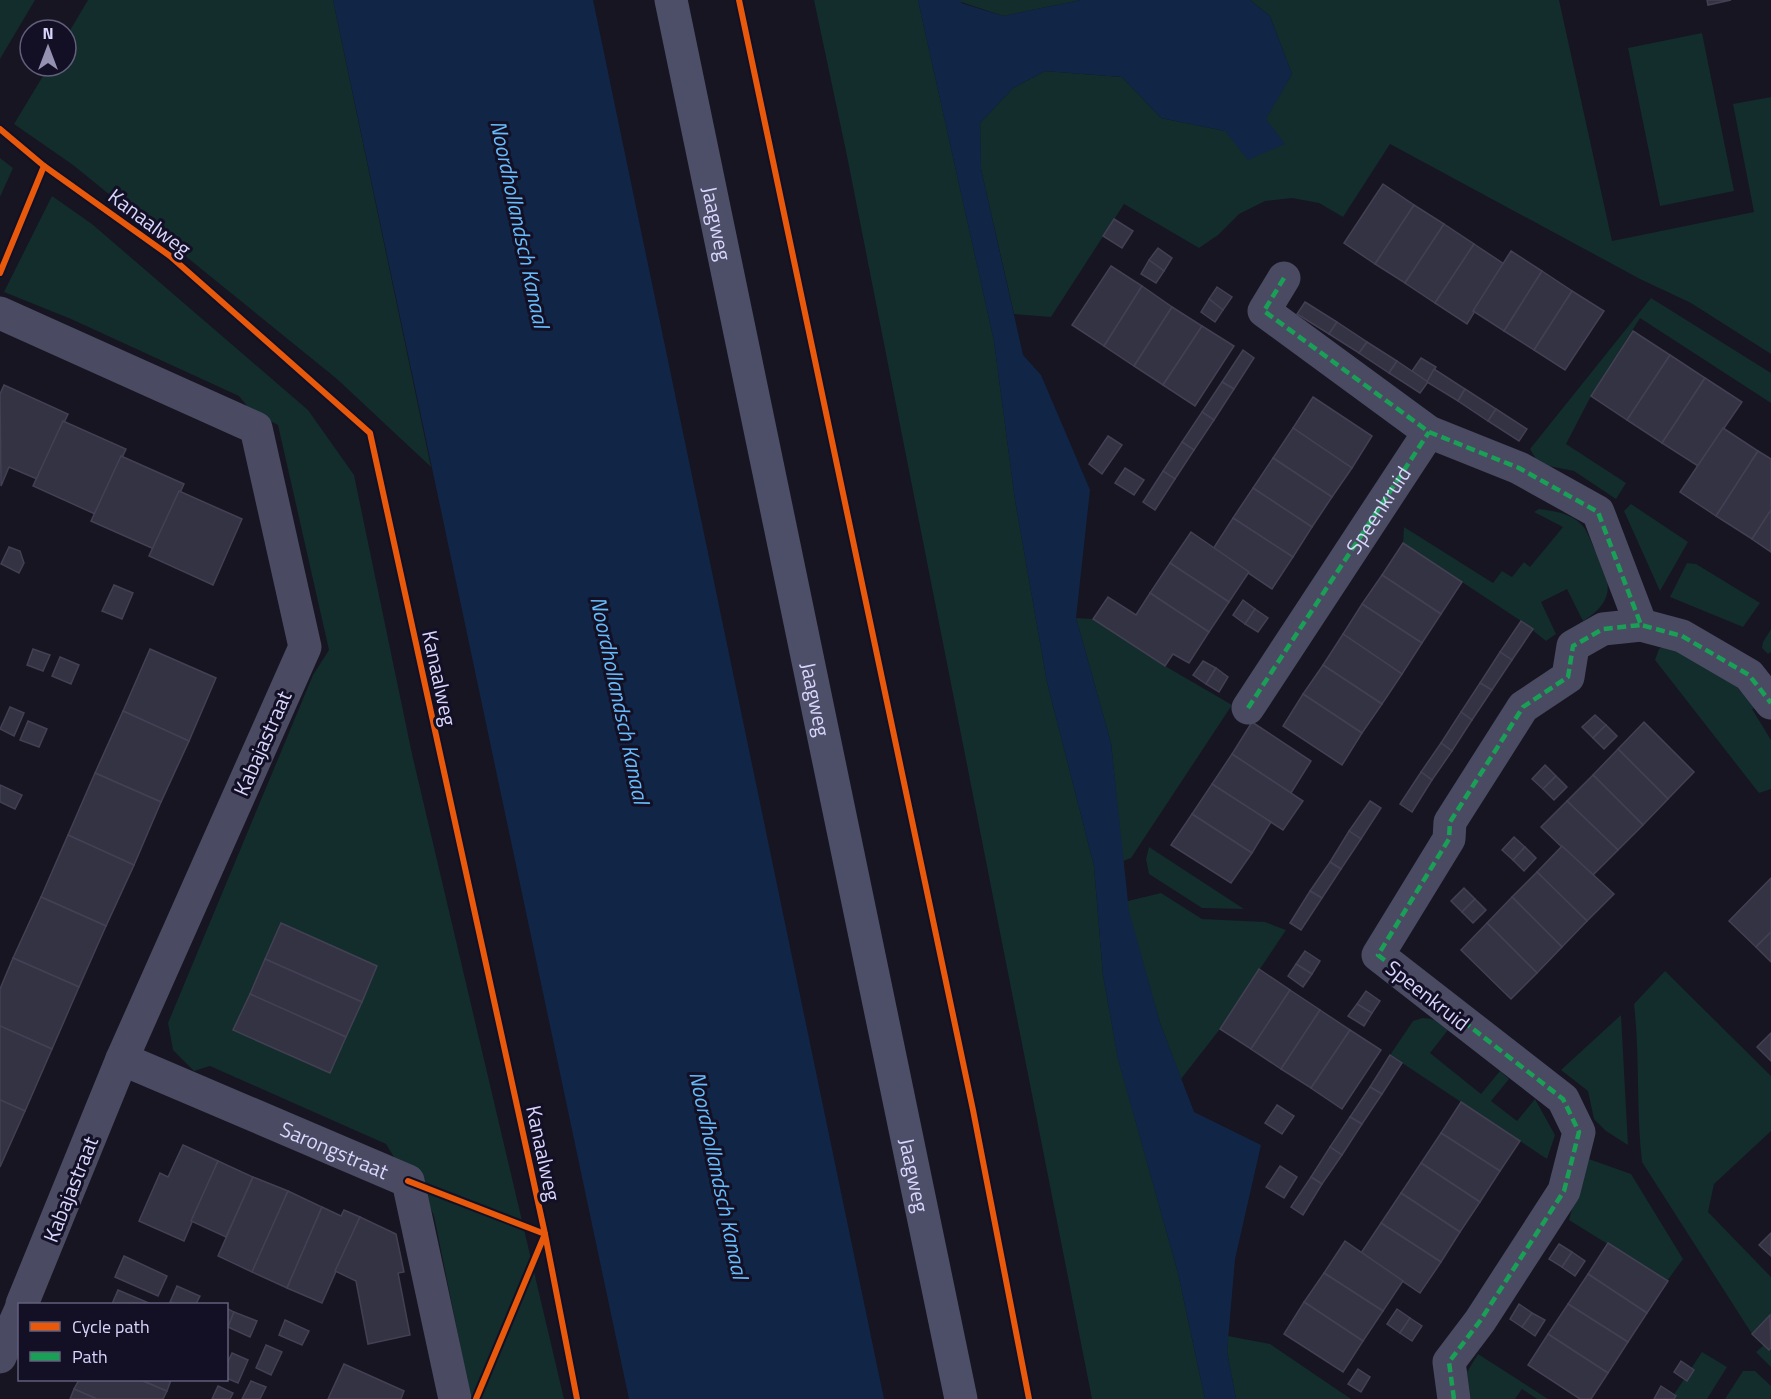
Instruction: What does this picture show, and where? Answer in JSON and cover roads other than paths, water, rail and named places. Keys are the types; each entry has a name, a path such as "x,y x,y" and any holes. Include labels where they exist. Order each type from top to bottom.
{"main road":[{"name":"Jaagweg","path":"671,0 961,1399"}],"street":[{"path":"1284,278 1264,311 1429,432 1519,468 1598,512 1641,626"},
{"name":"Kabajastraat","path":"0,313 256,428 305,646 122,1059 23,1303"},
{"name":"Speenkruid","path":"1248,708 1429,432"},
{"name":"Speenkruid","path":"1454,1399 1449,1362 1480,1321 1564,1191 1579,1132 1563,1099 1378,955 1449,839 1450,822 1523,707 1568,677 1573,646 1603,629 1641,626 1682,636 1749,675 1771,703"},
{"name":"Sarongstraat","path":"122,1059 408,1181 455,1399"},
{"path":"0,1357 18,1316"}],"water":[{"name":"Noordhollandsch Kanaal","path":"333,0 593,0 884,1399 629,1399"},
{"path":"918,0 961,0 961,3 1003,16 1081,0 1250,0 1270,16 1292,74 1266,119 1285,144 1248,160 1225,131 1161,118 1122,77 1045,71 1013,88 980,123 981,169 1023,355 1041,375 1090,490 1076,618 1111,743 1129,911 1160,1023 1194,1112 1261,1145 1235,1259 1227,1352 1236,1399 1205,1399 1178,1273 1118,1059 1103,975 1094,866 1047,682 1015,500 994,341"}]}
